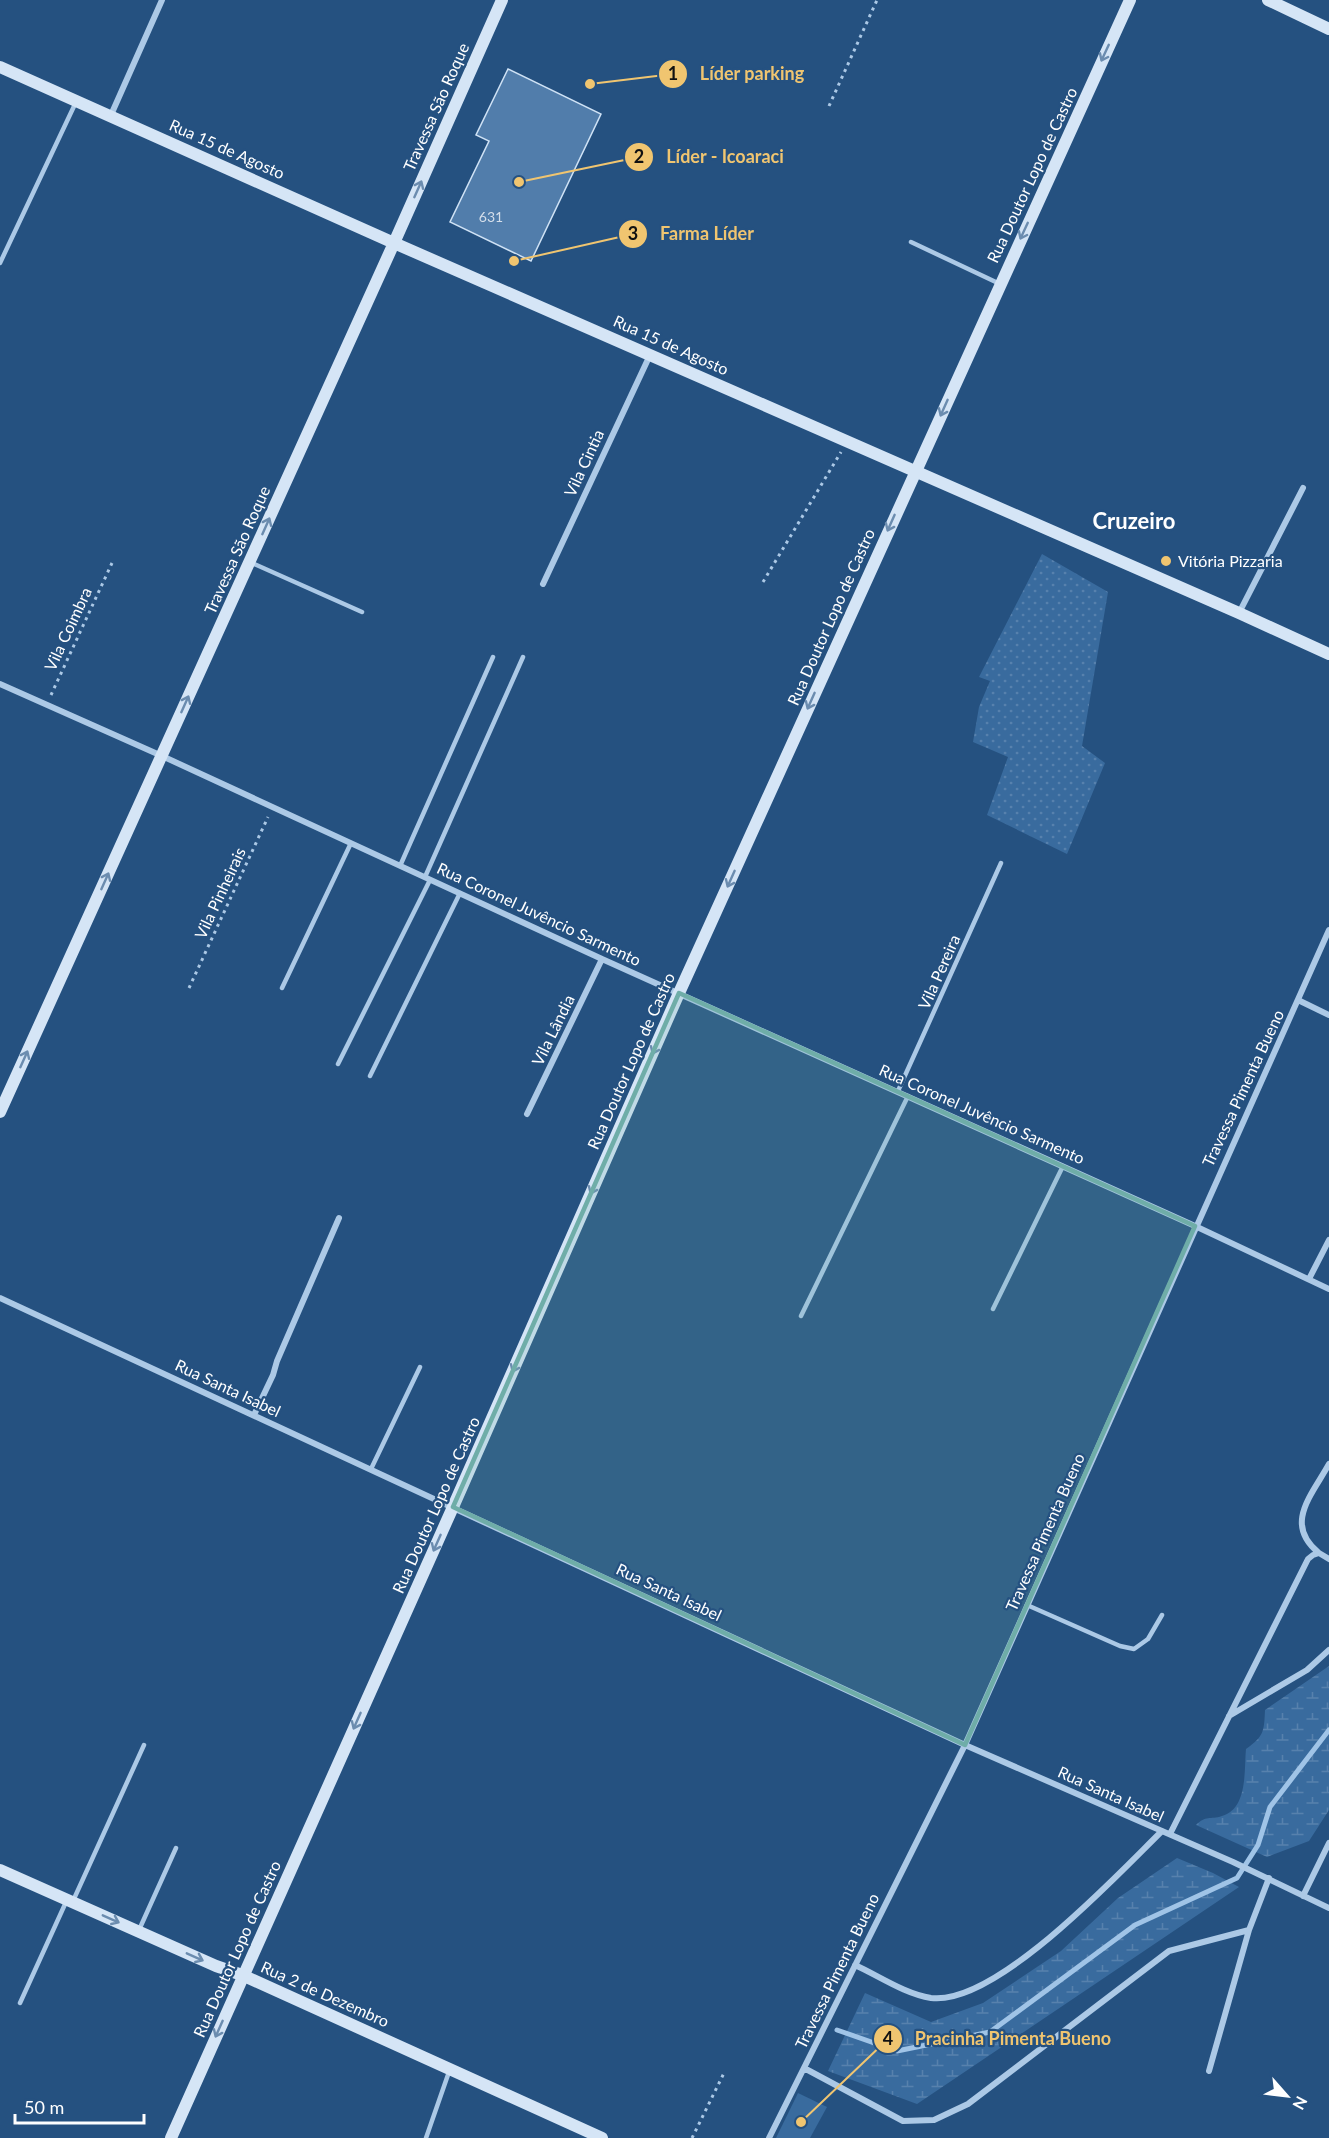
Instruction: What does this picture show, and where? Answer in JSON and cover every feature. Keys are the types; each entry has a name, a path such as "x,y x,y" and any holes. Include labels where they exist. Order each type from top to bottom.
{"main road":[{"name":"Travessa São Roque","path":"0,1112 394,243 501,0"},
{"name":"Rua Doutor Lopo de Castro","path":"171,2138 453,1507 679,993 1130,0"},
{"path":"1268,0 1329,29"},
{"name":"Rua 15 de Agosto","path":"0,67 394,243 915,470 1329,654"},
{"name":"Rua 2 de Dezembro","path":"0,1870 216,1966 242,1975 602,2138"}],"street":[{"path":"111,116 162,0"},
{"name":"Vila Cintia","path":"543,584 651,354"},
{"path":"1239,613 1304,489"},
{"name":"Rua Coronel Juvêncio Sarmento","path":"0,684 1195,1226 1329,1289"},
{"name":"Travessa Pimenta Bueno","path":"770,2138 965,1744 1329,930"},
{"name":"Vila Lândia","path":"527,1114 602,959"},
{"path":"1298,1000 1329,1016"},
{"path":"254,1415 339,1218"},
{"path":"1309,1279 1329,1239"},
{"name":"Rua Santa Isabel","path":"0,1298 965,1744 1269,1878 1329,1908"},
{"path":"1329,1464 1301,1515 1301,1531 1311,1547 1329,1559"},
{"path":"1170,1834 1304,1567 1312,1555 1318,1553"},
{"path":"1229,1717 1307,1670 1329,1650"},
{"path":"855,1965 913,1993 932,1998 973,1990 1050,1939 1162,1831"},
{"path":"1303,1896 1329,1843"},
{"path":"1209,2071 1250,1930 1269,1878"},
{"path":"804,2068 903,2121 934,2120 968,2104 1169,1950 1250,1930"}],"lane":[{"path":"0,262 77,100"},
{"path":"912,242 1000,284"},
{"path":"249,562 362,612"},
{"path":"400,866 493,657"},
{"path":"338,1064 428,878 523,657"},
{"path":"282,988 351,843"},
{"name":"Vila Pereira","path":"898,1091 1001,863"},
{"path":"370,1076 460,893"},
{"path":"801,1316 908,1096"},
{"path":"993,1309 1063,1166"},
{"path":"371,1469 420,1367"},
{"path":"1027,1605 1120,1646 1134,1649 1148,1639 1162,1616"},
{"path":"20,2003 144,1745"},
{"path":"139,1932 176,1848"},
{"path":"426,2138 450,2069"}],"path":[{"path":"829,106 877,0"},
{"path":"763,582 848,441"},
{"name":"Vila Coimbra","path":"46,705 112,563"},
{"name":"Vila Pinheirais","path":"189,988 272,807"},
{"path":"692,2138 725,2071"}],"highlighted area":[{"path":"679,993 1195,1226 965,1745 453,1507"}],"green space":[{"path":"1042,554 1108,592 1082,746 1105,763 1067,854 987,815 1008,757 973,742 979,707 990,681 979,677"},
{"path":"1329,1666 1329,1810 1309,1841 1267,1857 1196,1825 1205,1819 1222,1816 1236,1806 1243,1788 1246,1749 1262,1733 1265,1710"},
{"path":"1177,1858 1239,1887 917,2104 828,2071 865,1993 931,2022 983,2003 1061,1951 1118,1898"},
{"path":"798,2093 827,2107 810,2138 776,2138"}],"building":[{"path":"508,69 601,114 531,261 450,222 489,141 476,135"}],"waterway":[{"path":"837,2030 897,2051 990,2032 1135,1925 1237,1878 1258,1845 1270,1807 1329,1730"}],"place":[{"name":"Líder parking","path":"590,84"},
{"name":"Líder - Icoaraci","path":"519,182"},
{"name":"Farma Líder","path":"514,261"},
{"name":"Vitória Pizzaria","path":"1166,561"},
{"name":"Pracinha Pimenta Bueno","path":"801,2122"}],"district":[{"name":"Cruzeiro","path":"1134,521"}]}
